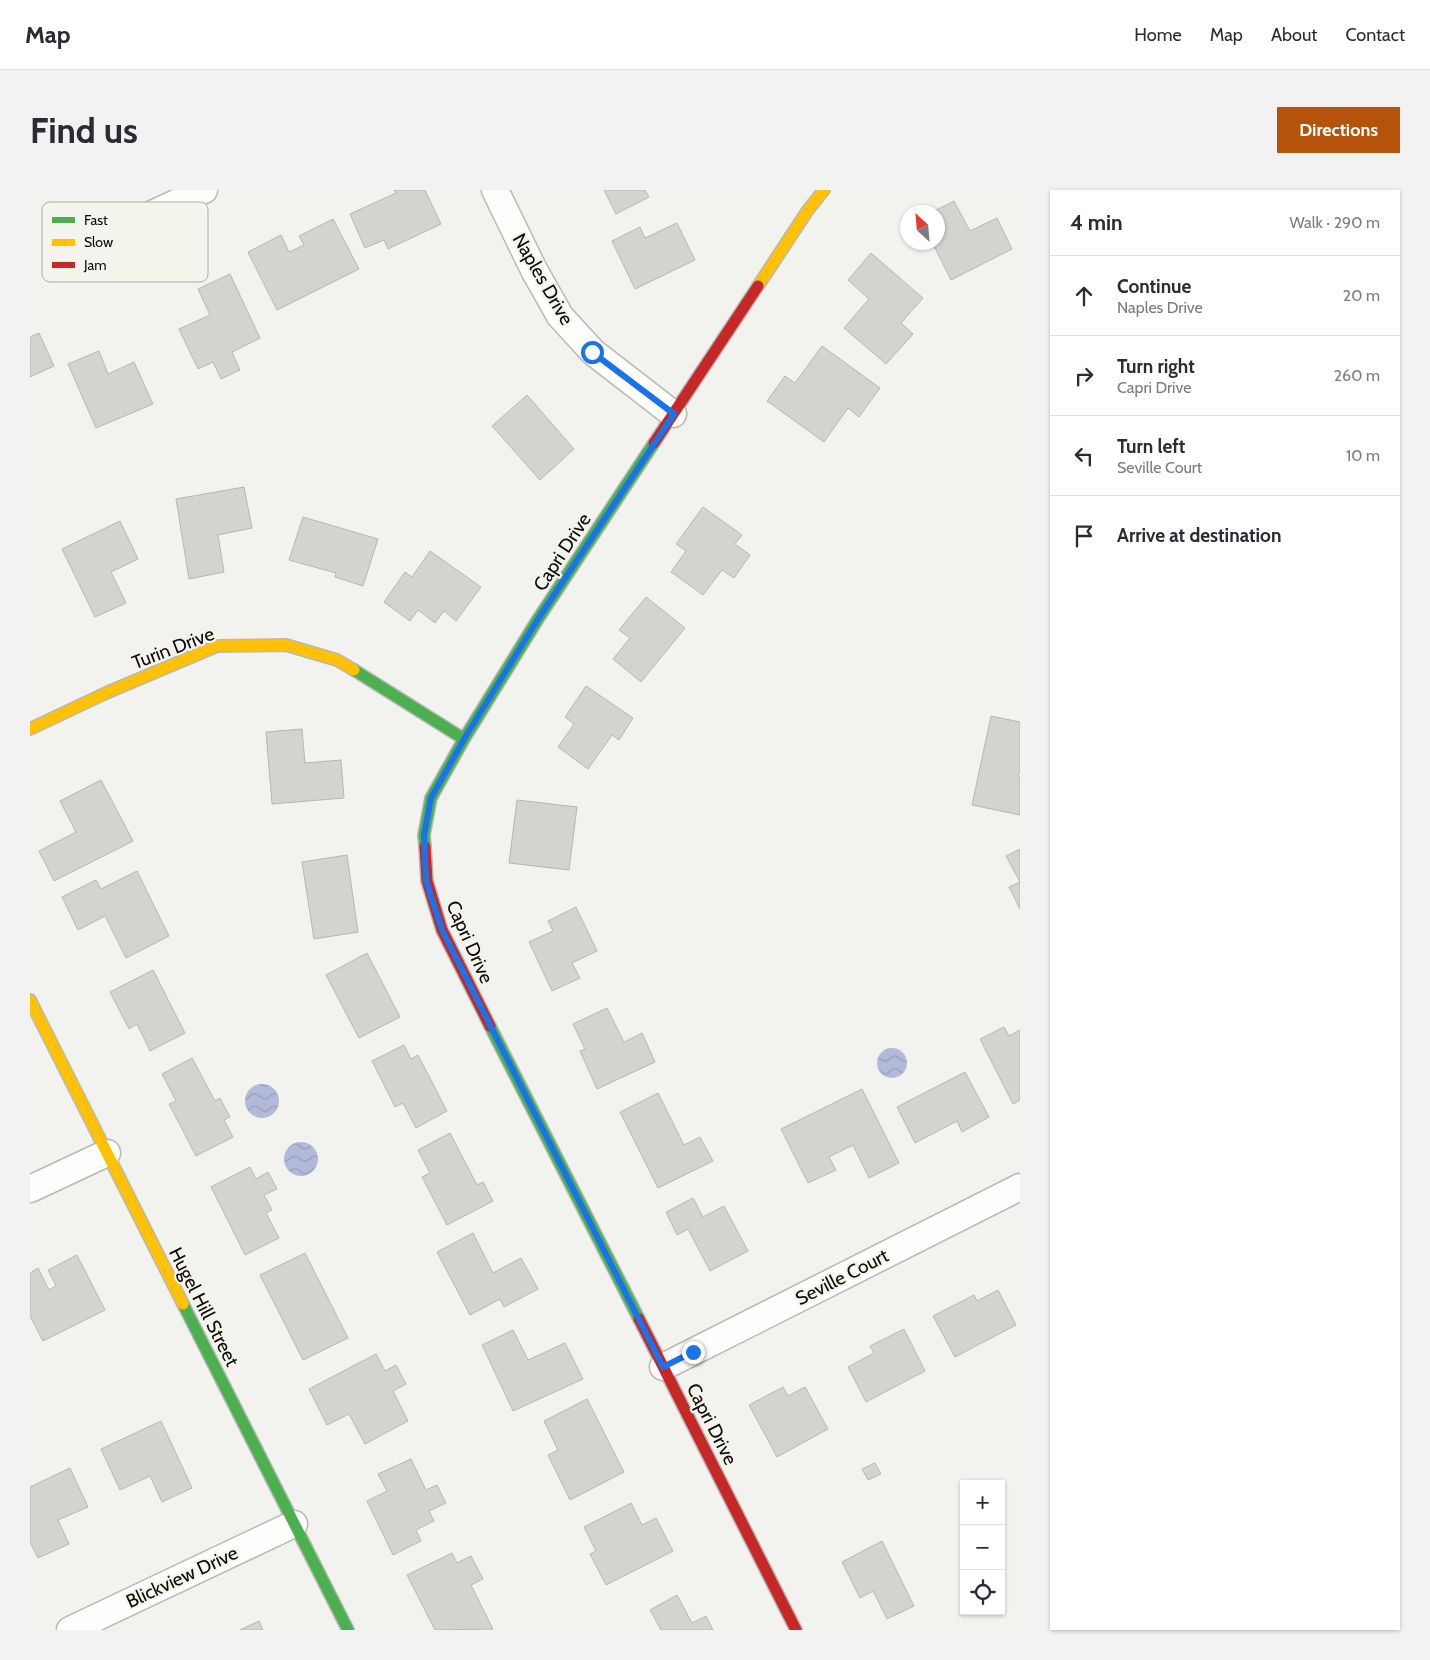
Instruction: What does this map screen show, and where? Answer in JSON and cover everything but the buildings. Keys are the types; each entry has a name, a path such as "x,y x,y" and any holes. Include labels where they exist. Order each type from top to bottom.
{"street":[{"path":"178,202 204,190"},
{"name":"Naples Drive","path":"495,190 534,270 560,316 592,352 674,414"},
{"name":"Capri Drive","path":"796,1630 442,930 426,881 424,836 431,798 464,739 538,619 808,210 824,190"},
{"name":"Turin Drive","path":"30,729 106,693 218,646 286,645 337,660 464,739"},
{"name":"Hugel Hill Street","path":"30,1000 348,1630"},
{"path":"30,1189 107,1153"},
{"name":"Seville Court","path":"663,1367 1020,1187"},
{"name":"Blickview Drive","path":"70,1630 294,1524"}],"water":[{"path":"892,1048 903,1052 907,1063 903,1074 892,1078 881,1074 877,1063 881,1052"},
{"path":"262,1084 274,1089 279,1101 274,1113 262,1118 250,1113 245,1101 250,1089"},
{"path":"301,1142 308,1143 313,1147 317,1152 317,1166 313,1171 308,1175 301,1176 294,1175 289,1171 285,1166 284,1159 285,1152 289,1147 294,1143"}],"traffic: fast":[{"path":"425,847 424,835 431,798 464,739 538,619 654,443"},
{"path":"354,670 464,739"},
{"path":"490,1026 639,1319"},
{"path":"183,1304 348,1630"}],"traffic: slow":[{"path":"758,286 808,210 824,190"},
{"path":"30,729 106,693 217,646 286,645 337,660 354,670"},
{"path":"30,1000 183,1304"}],"traffic: jam":[{"path":"654,443 758,286"},
{"path":"425,847 427,881 442,930 490,1026"},
{"path":"639,1319 796,1630"}],"route":[{"path":"592,352 674,414 538,619 464,739 431,798 424,836 426,881 442,930 663,1367 693,1352"}]}
